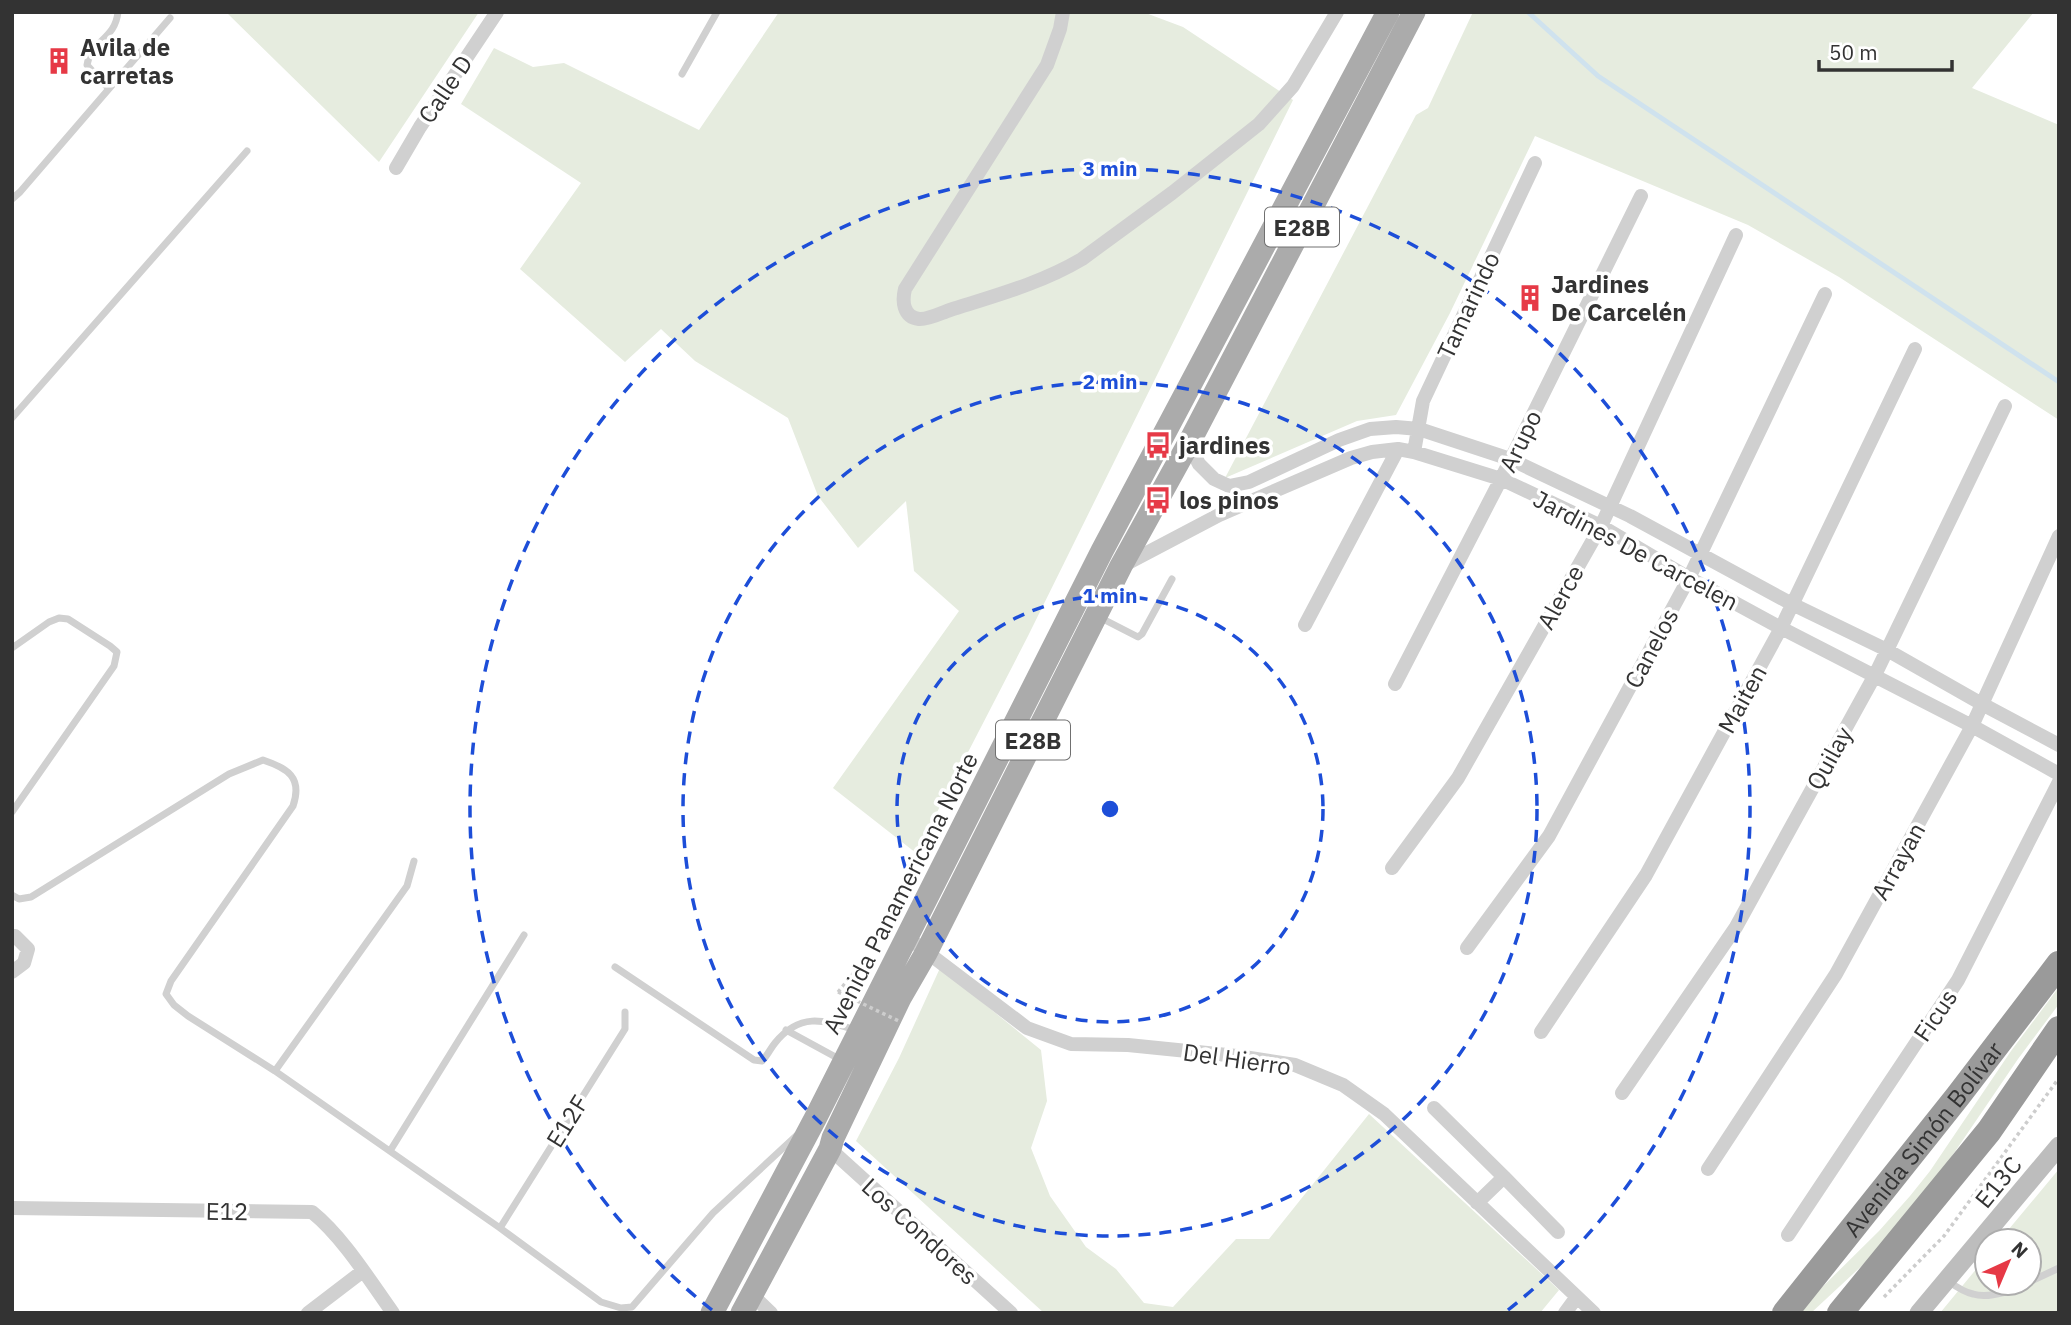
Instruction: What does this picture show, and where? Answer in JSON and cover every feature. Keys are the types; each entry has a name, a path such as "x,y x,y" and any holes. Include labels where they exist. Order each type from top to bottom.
{"highway":[{"name":"Avenida Simón Bolívar","path":"1786,1313 2059,964"},
{"name":"Avenida Simón Bolívar","path":"1840,1313 1989,1131 2059,1029"}],"main road":[{"name":"Avenida Panamericana Norte","path":"712,1313 815,1119 1102,551 1388,12"},
{"name":"Avenida Panamericana Norte","path":"746,1304 830,1149 900,998 926,953 1121,566 1190,441 1414,12"}],"street":[{"name":"Calle D","path":"396,168 420,127 497,12"},
{"path":"1063,12 1047,65 905,289 903,300 905,309 911,316 921,320 1057,272 1082,259 1172,193 1259,124 1293,86 1337,12"},
{"name":"Tamarindo","path":"1414,452 1423,401 1535,163"},
{"name":"Arupo","path":"1395,684 1501,479 1641,196"},
{"name":"Alerce","path":"1392,868 1458,778 1601,526 1736,235"},
{"name":"Canelos","path":"1467,947 1549,836 1689,578 1825,294"},
{"name":"Maiten","path":"1541,1032 1646,875 1781,628 1915,349"},
{"name":"Quilay","path":"1622,1093 1736,928 1875,675 2005,406"},
{"name":"Jardines De Carcelen","path":"1190,441 1199,464 1214,479 1229,486 1249,482 1339,440 1370,429 1419,429 1510,459 1611,507 1792,604 1887,650 2059,745"},
{"path":"1305,625 1398,449"},
{"name":"Jardines De Carcelen","path":"1121,566 1219,515 1351,458 1398,449 1414,452 1501,479 1601,526 1689,578 1972,726 2059,775"},
{"name":"Arrayan","path":"1708,1169 1836,974 1972,726 2059,536"},
{"name":"Ficus","path":"1788,1235 1958,980 2059,782"},
{"path":"12,936 28,949 24,963 12,972"},
{"name":"Del Hierro","path":"906,937 1027,1028 1071,1044 1128,1045 1248,1057 1295,1065 1343,1085 1384,1114 1594,1313"},
{"path":"1434,1108 1558,1232"},
{"name":"E13C","path":"1919,1313 2059,1146"},
{"name":"Los Condores","path":"830,1149 1011,1313"},
{"path":"1476,1203 1504,1177"},
{"name":"E12","path":"12,1208 312,1212 323,1221 393,1313"},
{"path":"308,1313 363,1271"},
{"path":"1564,1313 1576,1298"},
{"path":"746,1304 771,1313"}],"lane":[{"path":"108,88 87,65 88,57 92,49 117,23 118,12"},
{"path":"682,74 717,12"},
{"path":"12,199 170,18"},
{"path":"12,418 247,151"},
{"path":"1096,615 1138,637 1172,579"},
{"path":"12,648 59,618 68,619 117,652 114,666 12,812"},
{"path":"12,895 19,899 31,897 229,774 263,760 282,767 295,781 297,793 293,806 171,981 166,994 174,1005 275,1071 601,1302 621,1308 632,1307 713,1213 815,1119"},
{"path":"275,1071 407,886 414,861"},
{"path":"390,1151 524,935"},
{"path":"615,967 754,1060 762,1061 786,1030 802,1022 832,1022 859,1032"},
{"name":"E12F","path":"500,1228 625,1029 625,1012"},
{"path":"786,1030 844,1062"},
{"path":"2043,1276 2059,1268"},
{"path":"1947,1280 1973,1294"}],"path":[{"path":"856,970 838,992 901,1022"},
{"path":"1877,1303 1907,1276 1944,1236 2059,1078"}],"shaded area":[{"path":"226,12 479,12 379,162"},
{"path":"779,12 1143,12 1183,27 1293,100 1028,636 916,853 833,788 959,611 914,571 906,501 858,548 818,496 788,418 695,361 661,329 625,362 520,269 581,183 461,104 494,48 533,67 564,63 699,130"},
{"path":"1473,12 2034,12 1972,88 2059,125 2059,420 1839,277 1748,225 1535,136 1450,313 1396,415 1357,421 1225,478 1416,115 1428,108"},
{"path":"940,968 1041,1050 1047,1101 1031,1148 1050,1196 1086,1247 1116,1269 1144,1303 1173,1307 1236,1239 1269,1239 1369,1114 1559,1290 1540,1313 1044,1313 856,1141 899,1058"},
{"path":"2059,987 2059,1004 1937,1178 1868,1260 1811,1313 1796,1313 1879,1231 1910,1196"},
{"path":"2059,1169 2059,1313 1940,1313 1973,1273 1973,1297 2043,1297 2043,1227 2011,1227"}],"waterway":[{"path":"1528,12 1598,76 2059,382"}],"place":[{"name":"Avila de carretas","path":"59,61"},
{"name":"Jardines De Carcelén","path":"1530,298"},
{"name":"jardines","path":"1158,445"},
{"name":"los pinos","path":"1158,500"}]}
